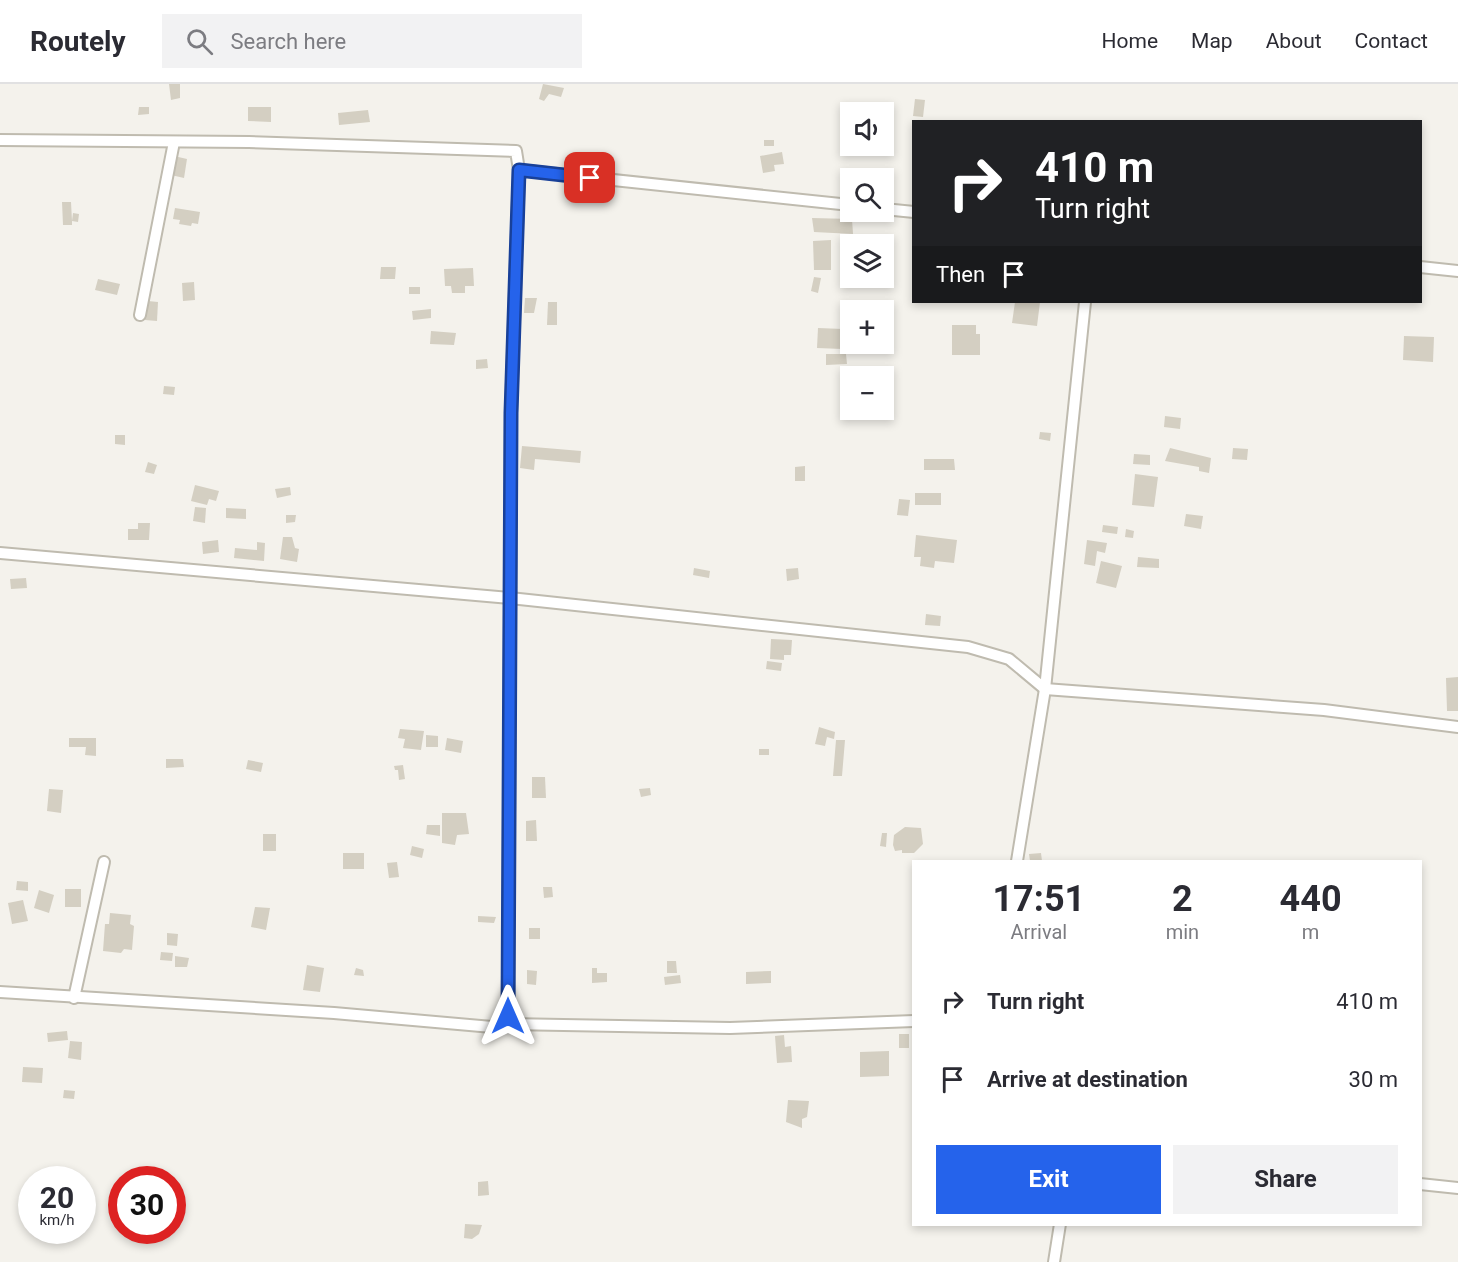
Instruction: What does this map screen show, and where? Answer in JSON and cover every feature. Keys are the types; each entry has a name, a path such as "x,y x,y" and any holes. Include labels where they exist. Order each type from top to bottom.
{"street":[{"path":"0,140 174,141 516,151 519,170 511,413 508,1016 501,1024"},
{"path":"140,315 174,141"},
{"path":"519,170 840,204"},
{"path":"894,210 912,212"},
{"path":"1422,267 1458,272"},
{"path":"1017,860 1045,689 1085,303"},
{"path":"0,553 510,598 968,647 1009,659 1045,689 1324,710 1458,727"},
{"path":"74,998 104,862"},
{"path":"0,992 334,1013 492,1027 501,1024 730,1029 912,1021"},
{"path":"1422,1184 1458,1188"},
{"path":"1054,1262 1060,1226"}],"building":[{"path":"169,84 180,84 180,98 171,100"},
{"path":"543,84 564,88 561,97 549,94 544,101 539,99"},
{"path":"915,99 925,100 923,117 913,116"},
{"path":"139,107 149,107 149,114 138,115"},
{"path":"248,107 271,107 271,122 248,121"},
{"path":"368,110 370,122 339,125 338,113"},
{"path":"764,140 774,140 774,146 764,146"},
{"path":"782,152 784,164 774,165 775,171 763,173 760,156"},
{"path":"174,156 187,159 184,178 171,175"},
{"path":"62,202 71,202 72,225 63,225"},
{"path":"175,208 200,212 198,224 192,223 191,226 179,224 180,220 173,219"},
{"path":"73,213 79,214 78,222 72,221"},
{"path":"812,218 840,219 840,222 852,222 853,234 814,232"},
{"path":"831,240 831,270 814,270 813,241"},
{"path":"381,267 396,267 395,279 380,279"},
{"path":"473,268 474,286 465,286 465,293 452,293 451,286 445,286 444,269"},
{"path":"814,277 821,278 818,293 811,291"},
{"path":"98,279 120,284 117,295 95,290"},
{"path":"194,282 195,300 183,301 182,283"},
{"path":"409,287 420,287 420,294 409,294"},
{"path":"525,298 537,298 534,313 524,313"},
{"path":"148,301 158,302 157,321 145,320"},
{"path":"548,302 557,302 557,325 547,325"},
{"path":"1015,303 1040,303 1037,326 1012,323"},
{"path":"431,309 431,318 413,320 412,311"},
{"path":"952,325 976,325 976,334 980,334 980,355 952,355"},
{"path":"818,328 840,329 840,349 817,348"},
{"path":"431,331 456,333 454,345 430,344"},
{"path":"1404,336 1434,337 1433,362 1403,360"},
{"path":"826,354 846,354 847,364 826,365"},
{"path":"487,359 488,368 476,369 476,360"},
{"path":"164,386 175,387 174,395 163,394"},
{"path":"1165,416 1181,418 1180,429 1164,427"},
{"path":"1040,432 1051,433 1050,441 1039,439"},
{"path":"115,435 125,435 125,445 115,444"},
{"path":"522,446 581,451 580,463 535,459 534,470 520,468"},
{"path":"1170,448 1211,458 1209,473 1199,471 1199,467 1165,461"},
{"path":"1233,448 1248,449 1247,460 1232,459"},
{"path":"1134,454 1150,455 1150,465 1133,464"},
{"path":"924,459 954,459 955,470 924,470"},
{"path":"148,462 157,465 154,474 145,472"},
{"path":"805,466 805,481 795,481 795,467"},
{"path":"1135,474 1158,477 1154,507 1132,505"},
{"path":"195,485 219,491 216,501 209,499 207,505 191,501"},
{"path":"290,487 291,495 277,498 275,489"},
{"path":"915,493 941,493 941,505 915,505"},
{"path":"899,499 910,500 908,516 897,515"},
{"path":"195,507 206,508 205,523 193,521"},
{"path":"226,508 246,509 246,519 226,518"},
{"path":"1186,514 1203,516 1201,529 1184,526"},
{"path":"286,515 296,515 295,522 286,523"},
{"path":"138,523 150,523 149,540 128,540 128,529 138,529"},
{"path":"1103,525 1118,527 1117,534 1102,532"},
{"path":"1126,529 1134,531 1133,538 1125,537"},
{"path":"916,535 957,540 954,563 935,561 934,568 920,566 921,557 914,557"},
{"path":"283,537 292,537 295,548 299,549 297,562 280,559"},
{"path":"218,540 219,552 203,554 202,542"},
{"path":"1087,540 1107,543 1105,553 1097,551 1095,566 1084,564"},
{"path":"257,542 265,543 264,561 234,558 235,548 257,550"},
{"path":"1138,557 1159,559 1159,568 1137,567"},
{"path":"1101,561 1122,566 1116,588 1096,583"},
{"path":"694,568 710,571 709,578 693,575"},
{"path":"798,568 799,579 787,581 786,569"},
{"path":"26,578 27,588 11,589 10,579"},
{"path":"926,614 941,616 940,626 925,625"},
{"path":"771,639 792,640 791,655 784,655 784,660 770,659"},
{"path":"767,661 782,663 781,671 766,669"},
{"path":"1458,677 1458,711 1447,711 1446,678"},
{"path":"819,727 835,732 834,739 827,737 825,746 815,744"},
{"path":"400,729 424,731 421,750 403,748 405,739 398,738"},
{"path":"426,735 438,736 438,747 426,747"},
{"path":"69,738 96,738 96,756 85,755 86,747 69,747"},
{"path":"447,738 463,741 461,753 445,750"},
{"path":"836,740 845,740 842,776 833,776"},
{"path":"759,749 769,749 769,755 759,755"},
{"path":"166,759 183,759 184,767 166,768"},
{"path":"248,760 263,763 261,772 246,769"},
{"path":"403,765 405,779 399,780 398,770 395,770 394,766"},
{"path":"532,777 545,777 546,798 532,798"},
{"path":"650,788 651,795 641,797 639,789"},
{"path":"49,789 63,790 61,813 47,811"},
{"path":"442,813 466,813 469,834 457,835 455,845 442,843"},
{"path":"536,820 537,841 526,841 526,821"},
{"path":"427,825 440,825 440,836 426,834"},
{"path":"905,827 921,828 923,844 914,853 895,851 894,835"},
{"path":"882,833 887,833 886,847 880,846"},
{"path":"263,834 276,834 276,851 263,851"},
{"path":"412,846 424,849 422,858 410,855"},
{"path":"343,853 364,853 364,869 343,869"},
{"path":"1041,853 1042,860 1030,860 1029,854"},
{"path":"397,862 399,877 389,878 387,863"},
{"path":"17,881 28,882 28,891 16,890"},
{"path":"543,887 552,887 553,897 544,898"},
{"path":"65,889 81,889 81,907 65,907"},
{"path":"39,890 54,895 49,913 34,908"},
{"path":"23,900 28,921 12,924 8,903"},
{"path":"255,907 270,908 266,930 251,927"},
{"path":"110,913 131,915 130,924 134,926 132,950 124,949 121,953 103,951 105,924 109,924"},
{"path":"478,916 496,917 494,923 478,922"},
{"path":"529,928 540,928 540,939 529,939"},
{"path":"167,933 178,934 177,946 167,945"},
{"path":"161,952 173,953 172,961 160,960"},
{"path":"175,956 189,958 187,967 175,967"},
{"path":"667,961 676,961 677,973 667,973"},
{"path":"307,965 324,968 320,992 303,990"},
{"path":"356,968 363,970 364,976 354,975"},
{"path":"592,968 597,968 597,973 607,973 607,982 592,983"},
{"path":"527,970 537,971 536,985 527,984"},
{"path":"771,971 771,983 746,984 746,972"},
{"path":"680,975 681,983 665,985 664,977"},
{"path":"67,1031 68,1040 48,1042 47,1033"},
{"path":"899,1034 909,1034 909,1048 899,1048"},
{"path":"784,1035 785,1047 791,1046 792,1062 777,1063 775,1036"},
{"path":"70,1041 82,1042 81,1060 68,1058"},
{"path":"889,1051 889,1076 860,1077 860,1052"},
{"path":"23,1067 43,1068 42,1083 22,1082"},
{"path":"64,1090 75,1091 74,1099 63,1098"},
{"path":"788,1100 809,1101 807,1117 802,1119 802,1128 786,1122"},
{"path":"488,1181 489,1195 478,1196 478,1182"},
{"path":"465,1224 482,1225 479,1234 472,1239 464,1238"}],"route":[{"path":"508,1016 511,413 519,170 590,178"}]}
